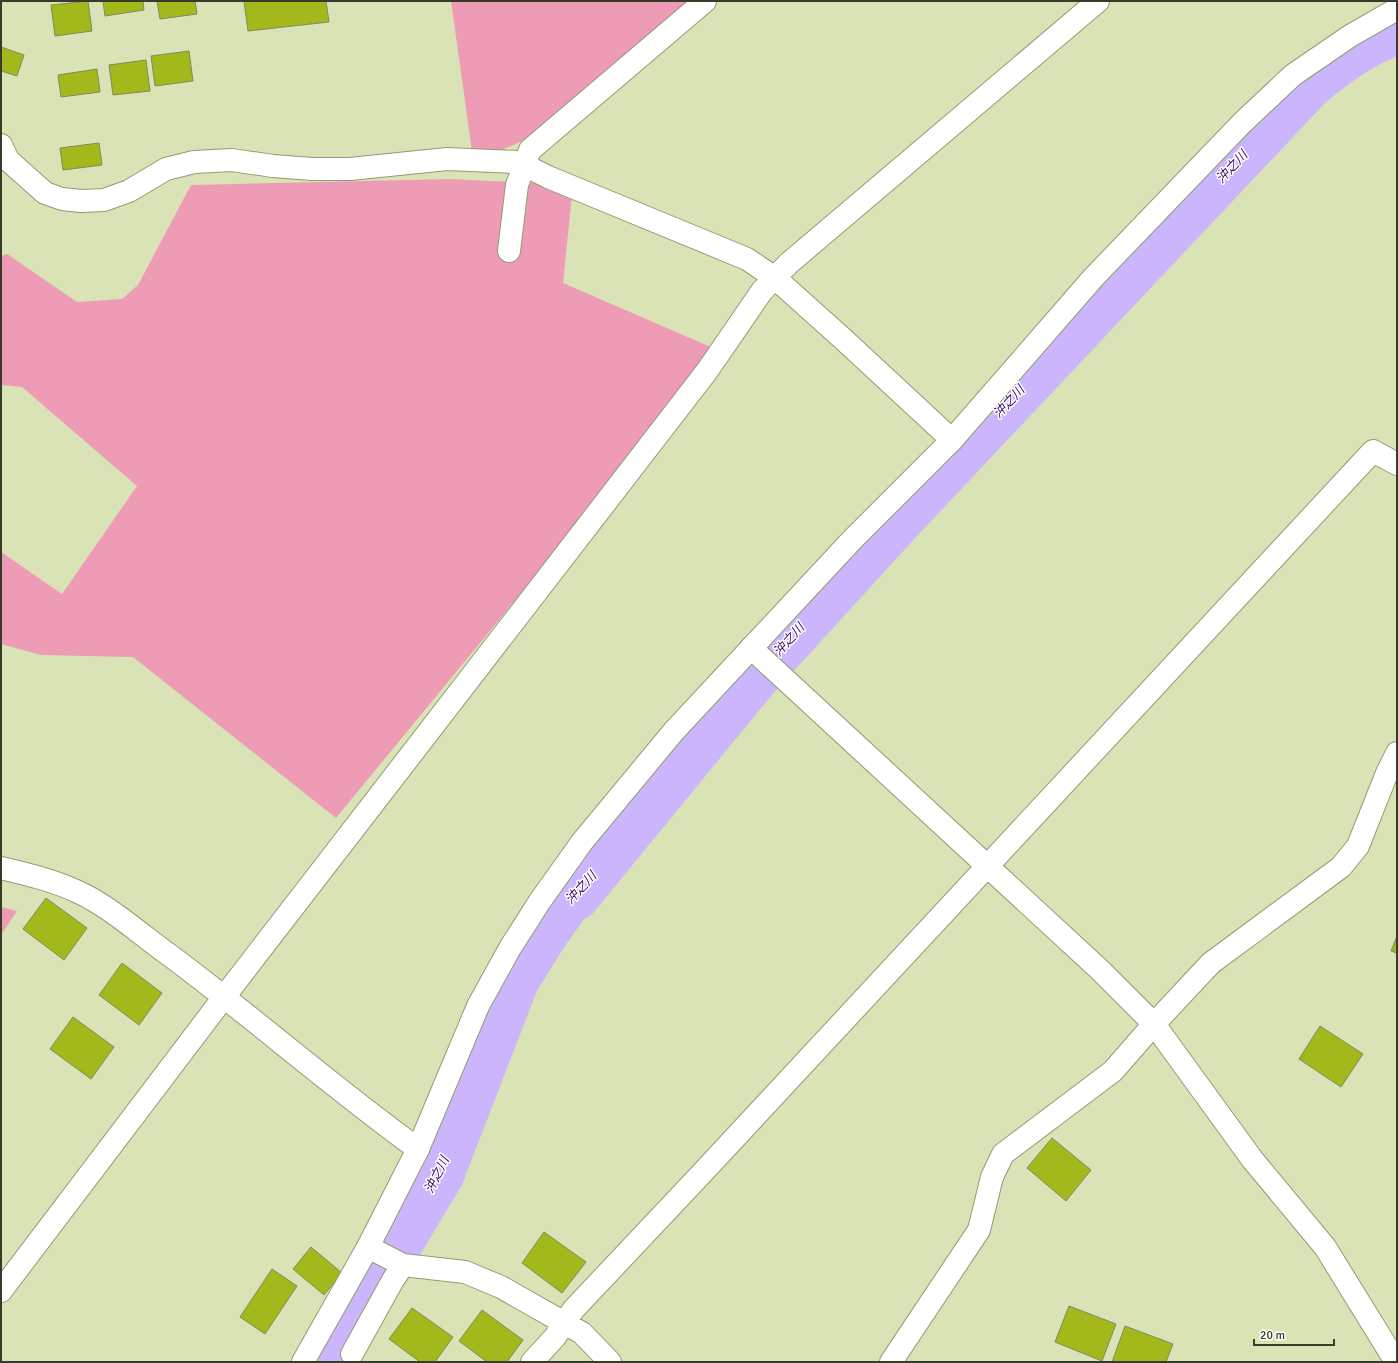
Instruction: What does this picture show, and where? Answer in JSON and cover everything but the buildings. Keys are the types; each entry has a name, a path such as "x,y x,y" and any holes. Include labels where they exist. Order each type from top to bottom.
{"street":[{"path":"509,251 517,185 530,150 705,1"},
{"path":"1,1290 224,997 698,383 762,291 788,264 1098,1"},
{"path":"303,1362 368,1247 418,1149 478,1006 510,948 540,901 582,842 674,731 851,540 952,440 1093,278 1242,124 1293,75 1350,36 1397,9"},
{"path":"1,145 8,160 44,193 62,199 81,201 104,200 129,191 166,169 194,162 232,160 273,166 312,169 350,169 447,159 518,162 548,177 747,259 775,278 952,440"},
{"path":"532,1362 555,1337 573,1310 1373,451 1397,464"},
{"path":"751,648 1100,970 1154,1024 1252,1159 1325,1248 1396,1362"},
{"path":"891,1362 979,1230 992,1177 1004,1154 1113,1071 1154,1024 1211,963 1340,867 1358,846 1397,752"},
{"path":"1,868 42,879 77,891 104,907 198,976 378,1120 418,1149"},
{"path":"368,1247 403,1265 465,1272 501,1287 582,1333 610,1362"},
{"path":"352,1354 393,1280 403,1265"}],"shaded area":[{"path":"451,1 694,1 527,139 499,151 472,151"},
{"path":"451,179 573,185 563,283 720,351 336,818 133,657 41,655 1,644 1,552 62,594 137,486 22,387 1,385 1,256 7,254 77,302 122,299 138,285 191,185"},
{"path":"1,907 17,911 1,935"}],"waterway":[{"name":"沖之川","path":"328,1362 440,1175 515,981 544,934 566,903 576,896 753,680 900,519 1309,85 1361,47 1397,31"}]}
